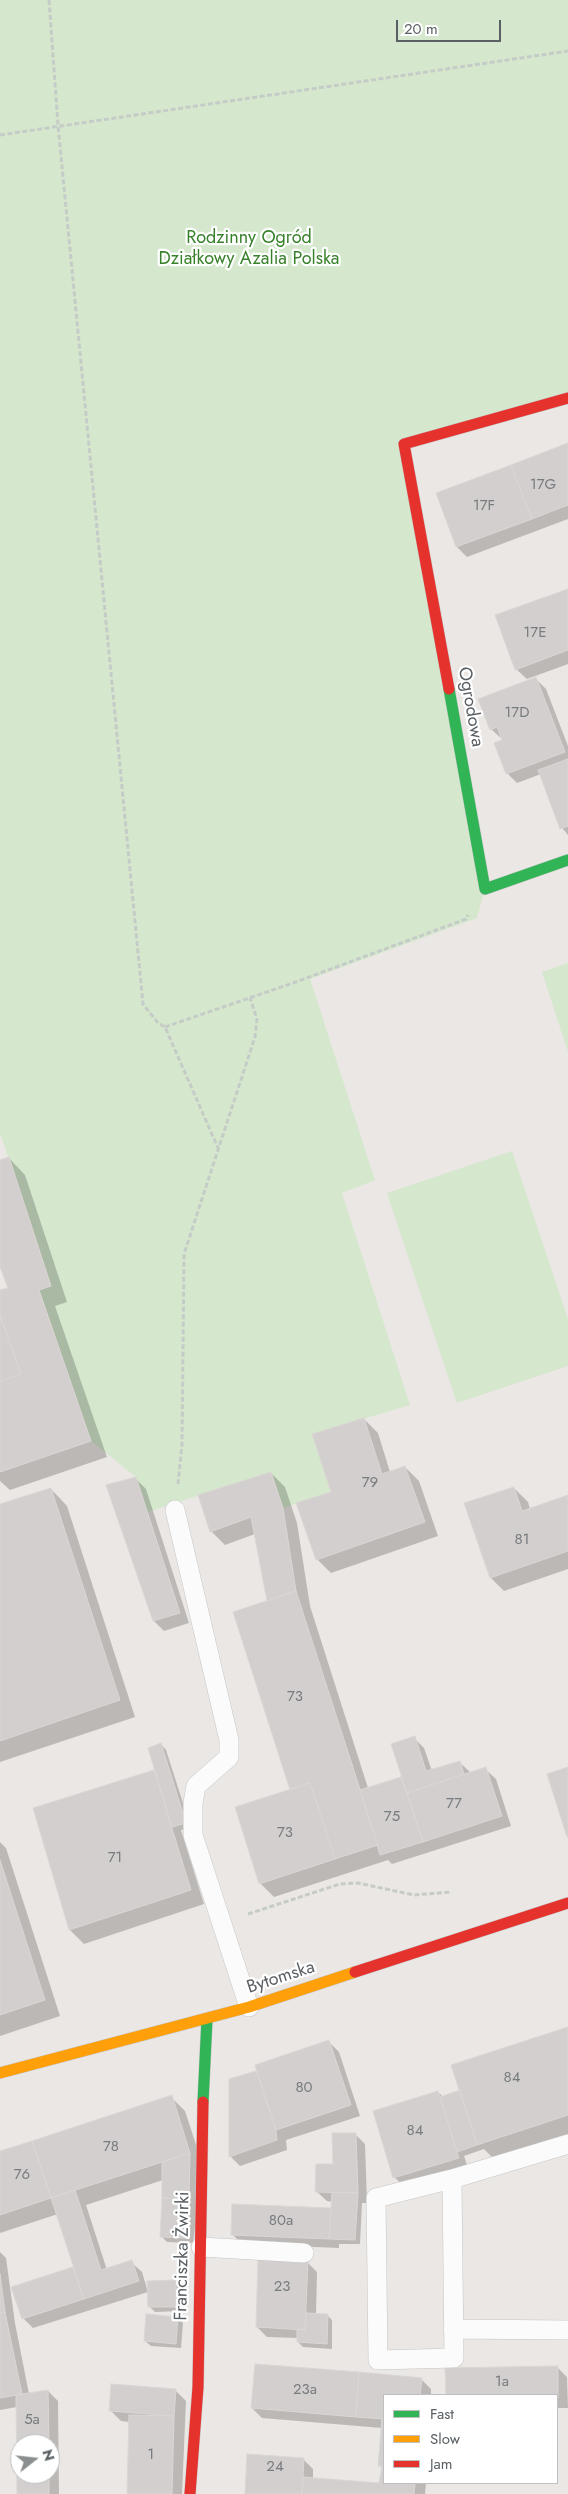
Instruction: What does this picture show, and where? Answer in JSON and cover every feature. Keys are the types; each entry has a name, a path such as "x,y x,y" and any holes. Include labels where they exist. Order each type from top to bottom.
{"street":[{"name":"Ogrodowa","path":"485,889 404,444 568,398"},
{"path":"485,889 568,860"},
{"name":"Bytomska","path":"0,2073 249,2007 568,1903"},
{"name":"Franciszka Żwirki","path":"190,2494 198,2387 203,2079 206,2019"}],"lane":[{"path":"175,1510 229,1740 229,1757 196,1786 193,1803 193,1836 249,2007"},
{"path":"452,2179 454,2358 378,2360 376,2198 452,2179 568,2144"},
{"path":"201,2247 304,2253"},
{"path":"453,2329 568,2330"}],"path":[{"path":"49,0 58,125 143,1004 158,1023 165,1027 218,1148"},
{"path":"0,135 568,51"},
{"path":"165,1027 466,919 485,889"},
{"path":"175,1510 182,1444 184,1254 255,1037 257,1019 250,998"},
{"path":"222,1923 340,1884 358,1883 414,1895 451,1892"}],"green space":[{"name":"Rodzinny Ogród Działkowy Azalia Polska","path":"0,0 568,0 568,398 404,445 485,889 477,918 310,979 375,1180 342,1193 410,1405 313,1434 331,1492 283,1508 271,1472 148,1512 136,1477 91,1441 39,1290 51,1286 0,1133"},
{"path":"568,963 568,1052 542,972"},
{"path":"512,1151 568,1319 568,1366 457,1403 387,1193"}],"building":[{"path":"568,443 568,505 532,519 511,465"},
{"path":"511,465 532,519 456,547 436,493"},
{"path":"568,589 568,650 515,670 495,615"},
{"path":"536,677 565,752 506,774 494,743 502,740 497,727 490,730 478,699"},
{"path":"568,759 568,826 560,829 538,770"},
{"path":"9,1157 51,1286 39,1290 91,1441 0,1472 0,1381 21,1374 0,1315 0,1290 8,1288 0,1267 0,1160"},
{"path":"0,1315 21,1374 0,1381"},
{"path":"364,1418 382,1474 405,1466 425,1522 316,1560 296,1503 331,1492 312,1434"},
{"path":"271,1472 283,1508 296,1591 267,1601 251,1517 210,1532 198,1495"},
{"path":"136,1477 180,1613 153,1621 106,1485"},
{"path":"514,1487 522,1511 568,1495 568,1551 490,1578 464,1503"},
{"path":"51,1488 120,1700 0,1741 0,1504"},
{"path":"296,1591 378,1845 335,1859 310,1783 290,1790 233,1612"},
{"path":"415,1736 426,1771 460,1761 464,1774 407,1793 391,1744"},
{"path":"161,1743 186,1823 172,1827 148,1748"},
{"path":"486,1767 502,1816 423,1842 407,1793"},
{"path":"568,1767 568,1837 567,1837 547,1774"},
{"path":"154,1770 191,1890 69,1930 33,1808"},
{"path":"401,1777 423,1842 380,1855 360,1790"},
{"path":"310,1783 335,1859 259,1884 235,1807"},
{"path":"0,1860 45,2000 0,2015"},
{"path":"568,2027 568,2115 477,2145 451,2065"},
{"path":"329,2040 351,2105 276,2130 255,2065"},
{"path":"256,2071 276,2130 277,2140 229,2157 229,2079"},
{"path":"460,2090 477,2145 457,2152 440,2097"},
{"path":"438,2091 459,2158 393,2178 373,2111"},
{"path":"172,2095 190,2153 51,2198 32,2141"},
{"path":"332,2133 356,2133 358,2193 315,2192 316,2164 333,2164"},
{"path":"32,2141 51,2198 0,2215 0,2151"},
{"path":"190,2153 189,2199 162,2198 162,2162"},
{"path":"75,2190 101,2270 132,2260 139,2281 84,2299 51,2198"},
{"path":"332,2192 358,2193 355,2240 329,2239"},
{"path":"162,2198 189,2199 188,2238 160,2237"},
{"path":"232,2204 331,2208 329,2239 231,2235"},
{"path":"258,2259 308,2260 305,2330 256,2327"},
{"path":"73,2267 84,2299 22,2319 11,2287"},
{"path":"0,2274 5,2312 0,2313"},
{"path":"176,2280 176,2307 148,2307 147,2281"},
{"path":"5,2312 22,2394 0,2398 0,2313"},
{"path":"306,2313 328,2314 327,2344 297,2342 297,2329 305,2330"},
{"path":"146,2314 178,2317 176,2344 144,2341"},
{"path":"255,2364 359,2372 356,2417 251,2408"},
{"path":"558,2366 558,2394 446,2394 445,2368"},
{"path":"359,2372 422,2378 420,2394 383,2394 383,2419 356,2417"},
{"path":"111,2384 176,2389 174,2416 109,2411"},
{"path":"48,2390 49,2434 16,2434 16,2395"},
{"path":"129,2415 174,2416 172,2494 127,2494"},
{"path":"382,2419 383,2419 383,2466 378,2466"},
{"path":"247,2454 304,2458 302,2494 245,2494"},
{"path":"383,2466 383,2484 415,2484 414,2494 302,2494 303,2477 379,2483"},
{"path":"17,2484 49,2484 49,2494 17,2494"}],"traffic: fast":[{"path":"449,689 485,889 568,860"},
{"path":"203,2102 207,2019"}],"traffic: slow":[{"path":"0,2073 249,2007 355,1972"}],"traffic: jam":[{"path":"449,689 404,444 568,398"},
{"path":"355,1972 568,1903"},
{"path":"190,2494 198,2387 203,2102"}]}
